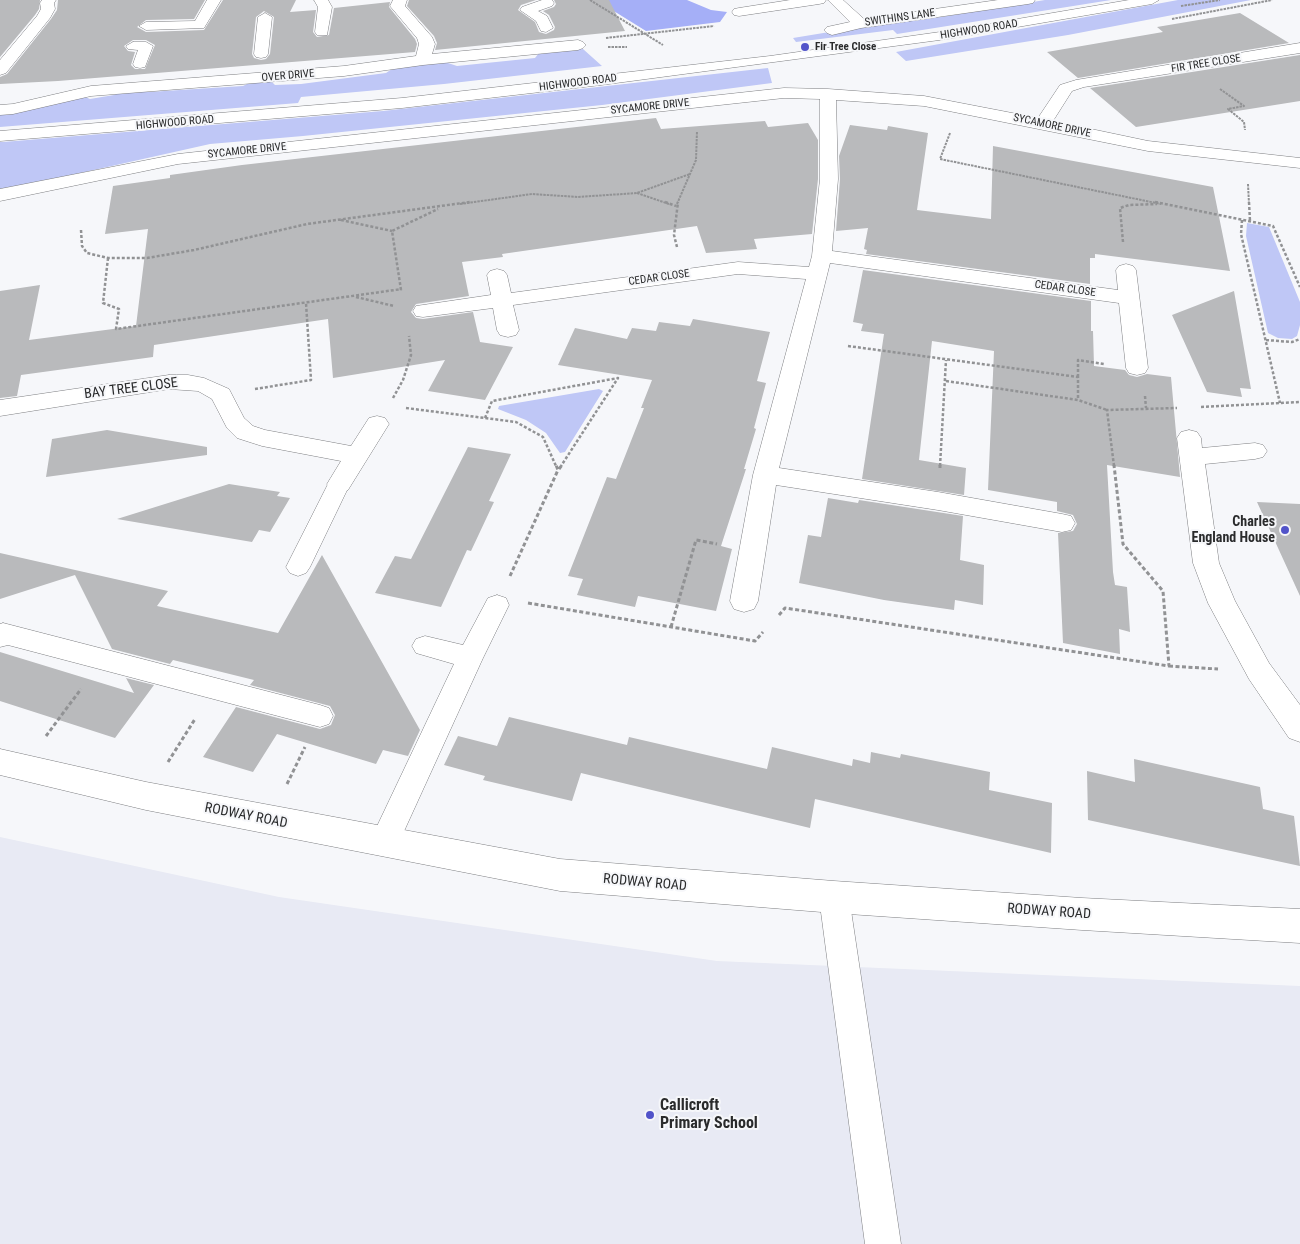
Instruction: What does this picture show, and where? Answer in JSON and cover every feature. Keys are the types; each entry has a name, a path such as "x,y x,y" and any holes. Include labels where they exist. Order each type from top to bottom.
{"street":[{"path":"0,70 43,18 48,9 47,3 49,0"},
{"path":"400,0 397,6 424,37 427,44 423,60"},
{"path":"739,12 818,0"},
{"path":"835,0 861,24"},
{"name":"SWITHINS LANE","path":"832,30 1009,1 1028,0"},
{"name":"OVER DRIVE","path":"0,110 13,109 91,91 136,75 259,66 344,71 423,60 550,38 578,45"},
{"name":"FIR TREE CLOSE","path":"1043,124 1066,88 1082,83 1300,48"},
{"name":"SYCAMORE DRIVE","path":"0,195 178,159 784,93 894,98 960,107 1148,146 1300,163"},
{"path":"744,601 765,475 819,265 829,179 828,94"},
{"name":"CEDAR CLOSE","path":"423,311 738,268 819,265 1129,298"},
{"path":"1126,270 1137,368"},
{"path":"496,276 508,330"},
{"name":"BAY TREE CLOSE","path":"0,408 169,382 188,382 204,385 221,394"},
{"path":"221,394 235,422 245,432 262,438 358,455"},
{"path":"339,484 377,424"},
{"path":"1255,451 1191,447 1206,563 1222,603 1258,671 1299,725"},
{"path":"765,475 1062,523"},
{"name":"RODWAY ROAD","path":"11,765 146,796 268,821 385,841 560,875 834,898 1300,926"}],"lane":[{"path":"146,26 199,26 214,0"},
{"path":"321,0 325,7 322,32"},
{"name":"HIGHWOOD ROAD","path":"0,136 402,103 600,81 770,60 947,35 1152,0"},
{"path":"547,3 527,10 542,19 550,38"},
{"path":"259,66 265,17"},
{"path":"133,46 146,46 136,75"},
{"path":"298,567 339,484"},
{"path":"385,841 470,657 497,605"},
{"path":"0,637 3,633 320,716"},
{"path":"424,646 470,657"},
{"path":"834,898 883,1244"}],"path":[{"path":"590,0 666,46"},
{"path":"578,45 585,40 648,34"},
{"path":"1190,66 1244,106 1228,109 1244,122 1245,138"},
{"path":"960,107 940,159 1273,226 1300,287"},
{"path":"685,275 674,234 676,206 696,160 696,131"},
{"path":"81,230 82,246 86,253 108,258 147,258 194,250 307,224 532,194 578,197 637,193 690,174"},
{"path":"637,193 676,206"},
{"path":"1126,270 1120,208 1129,205 1164,204"},
{"path":"338,220 392,231"},
{"path":"1242,220 1241,234 1280,402"},
{"path":"108,258 103,303 119,309 116,329 354,297 411,287"},
{"path":"354,297 396,306"},
{"path":"221,394 311,380 306,303"},
{"path":"1266,340 1292,342 1300,339"},
{"path":"848,346 1078,377 1078,400"},
{"path":"938,502 946,360"},
{"path":"485,418 492,401 618,378 558,470 497,605 536,603 755,641 767,628"},
{"path":"946,381 1078,400 1107,410 1184,408"},
{"path":"1194,408 1300,402"},
{"path":"377,424 389,405 516,422 543,437 558,470"},
{"path":"1107,410 1123,544 1163,591 1169,666"},
{"path":"671,627 696,540 752,550"},
{"path":"773,621 785,608 1169,666 1258,671"},
{"path":"11,765 103,658"},
{"path":"146,796 215,687"},
{"path":"268,821 320,716"}],"shaded area":[{"path":"596,0 687,0 711,10 727,12 720,22 646,31"},
{"path":"1045,0 1111,0 897,34 893,30 796,42 793,38 878,24 941,17"},
{"path":"1178,0 1251,0 1068,35 906,61 896,52"},
{"path":"583,49 602,66 444,84 301,97 298,103 0,127 0,112 83,96 90,99 114,95 122,90 141,89 149,92 243,86 253,81 270,80 275,85 301,84 386,73 395,67 445,62 457,66 535,58 539,53"},
{"path":"768,68 772,83 602,105 210,144 0,191 0,142 383,111"},
{"path":"1247,223 1269,227 1300,302 1300,325 1297,336 1292,339 1278,338 1268,333 1246,236"},
{"path":"599,389 603,391 565,452 560,453 546,433 526,420 498,409 499,406"},
{"name":"Callicroft Primary School","path":"0,837 279,897 717,961 1300,986 1300,1244 0,1244"}],"building":[{"path":"0,0 40,0 39,9 35,15 0,57"},
{"path":"58,0 205,0 194,19 146,20 137,27 146,32 204,30 223,0 296,0 290,12 316,10 313,32 317,37 329,35 334,8 390,2 389,7 417,44 415,52 0,84 0,77 7,74 57,10","holes":["264,11 274,17 270,54 266,59 261,60 254,58 252,54 256,17","133,40 146,40 155,45 145,69 135,69 131,65 135,52 128,51 124,46"]},
{"path":"409,0 536,0 521,5 518,10 535,22 539,32 546,34 554,30 555,27 549,15 543,11 554,7 556,4 554,0 609,0 625,31 435,50 437,43 434,36 407,6"},
{"path":"1240,13 1289,43 1078,78 1047,52 1163,32 1157,27"},
{"path":"1300,55 1300,101 1136,127 1090,88"},
{"path":"656,118 661,129 765,121 768,127 808,123 818,140 818,179 812,234 754,239 757,249 706,253 697,226 502,254 503,257 462,262 469,296 416,304 411,312 416,318 423,319 473,312 480,342 513,347 485,400 428,391 445,360 333,378 328,319 154,345 153,357 21,375 17,396 0,398 0,291 40,285 29,340 136,326 148,229 105,234 113,186 170,178 170,175 242,165"},
{"path":"850,125 887,130 888,126 928,133 917,210 991,219 993,146 1213,187 1230,271 1095,254 1095,258 1090,258 1090,284 866,254 867,250 864,249 868,228 836,231 840,179 839,156"},
{"path":"863,270 1091,301 1094,366 1125,370 1129,375 1137,377 1147,374 1171,377 1180,477 1107,465 1115,585 1127,587 1130,632 1119,629 1120,654 1063,643 1058,533 1073,531 1077,524 1073,515 1057,511 1057,502 988,490 994,351 932,341 919,460 966,468 964,495 862,479 884,334 861,331 863,324 853,322"},
{"path":"1234,291 1251,389 1240,388 1242,397 1207,392 1172,315"},
{"path":"693,319 770,332 757,381 766,383 754,428 756,429 744,469 746,469 721,546 732,549 716,611 638,596 635,607 577,595 583,579 568,576 607,477 616,479 644,408 641,408 652,380 558,365 575,328 627,339 632,328 656,331 659,322 690,326"},
{"path":"107,430 207,447 207,455 46,477 52,439"},
{"path":"468,447 511,454 489,501 494,502 471,551 467,550 441,607 375,593 395,556 411,559"},
{"path":"229,484 280,492 277,496 290,498 270,532 259,530 252,542 117,519"},
{"path":"828,498 858,503 859,500 963,516 960,560 984,565 983,605 955,600 954,610 884,600 799,583 808,535 821,537"},
{"name":"Charles England House","path":"1257,502 1300,504 1300,596"},
{"path":"0,553 168,591 157,606 278,633 322,555 420,730 408,756 383,750 376,764 277,734 253,772 203,757 236,707 320,729 331,725 335,715 330,706 250,685 254,680 173,660 170,664 112,649 75,575 0,599"},
{"path":"0,652 134,693 126,678 154,685 115,738 0,701"},
{"path":"509,717 627,745 629,737 767,769 772,747 852,766 853,759 870,763 871,752 900,758 901,754 990,772 989,790 1052,803 1051,853 815,799 810,828 581,773 572,801 483,780 485,776 444,765 458,736 497,746"},
{"path":"1134,759 1260,787 1263,809 1294,816 1300,866 1088,820 1087,771 1135,782"}],"place":[{"name":"Fir Tree Close","path":"805,47"},
{"name":"Charles England House","path":"1285,530"},
{"name":"Callicroft Primary School","path":"650,1115"}]}
